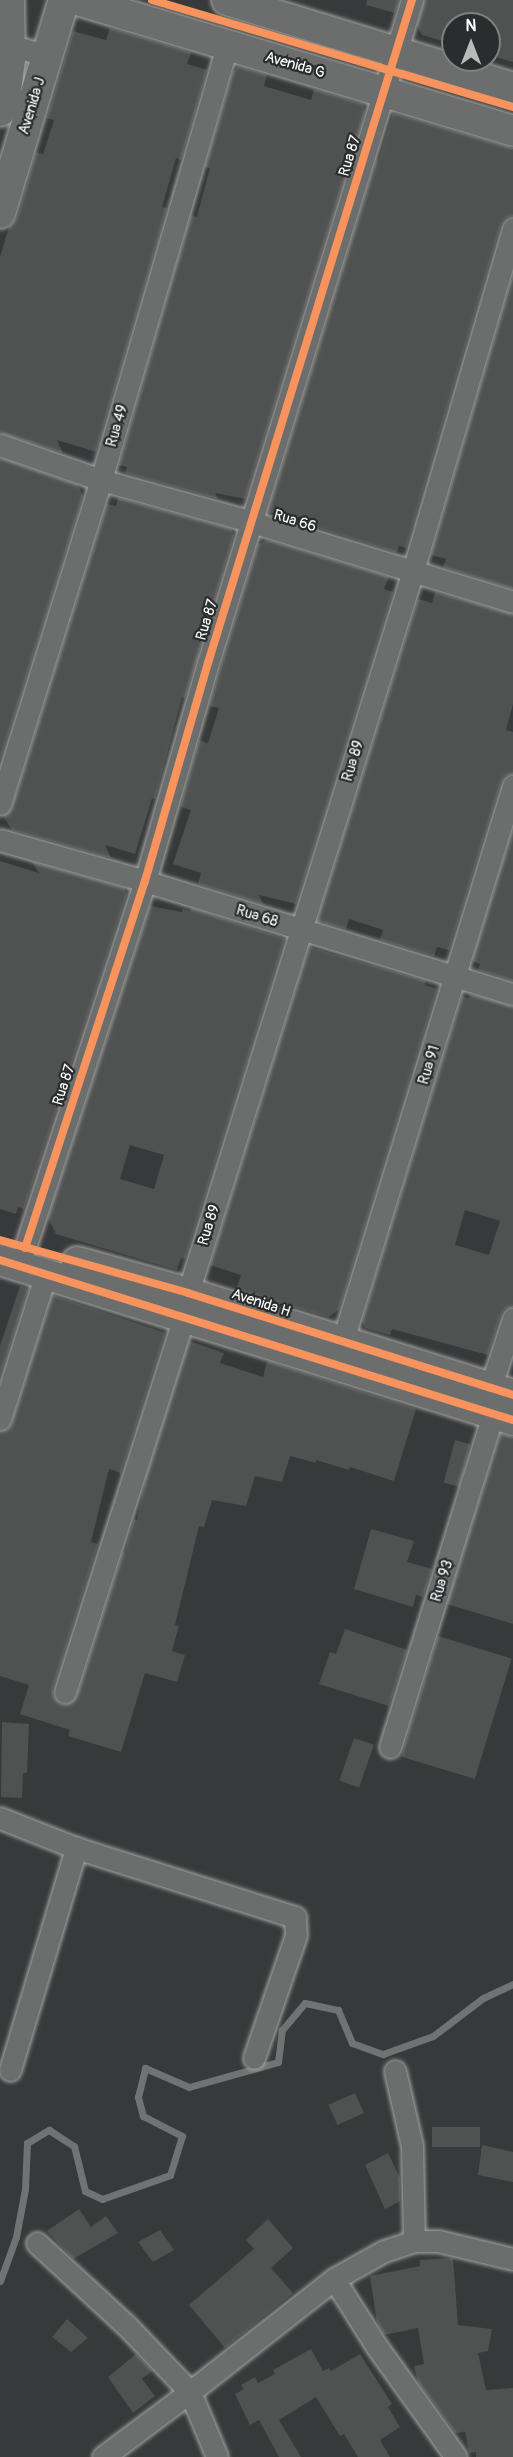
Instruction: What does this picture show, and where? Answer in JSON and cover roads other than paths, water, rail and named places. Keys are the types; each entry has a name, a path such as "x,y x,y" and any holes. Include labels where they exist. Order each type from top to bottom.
{"street":[{"name":"Avenida J","path":"0,111 6,90 5,43 9,0"},
{"name":"Avenida J","path":"0,213 64,0"},
{"name":"Avenida G","path":"77,0 227,46 384,90 513,131"},
{"name":"Rua 87","path":"8,1249 145,881 412,0"},
{"path":"237,1 513,88"},
{"path":"5,43 47,56"},
{"name":"Rua 49","path":"0,804 101,480 227,46"},
{"name":"Rua 89","path":"64,1692 413,571 513,228"},
{"name":"Rua 66","path":"0,445 101,480 252,522 513,602"},
{"name":"Rua 91","path":"342,1343 457,976 513,786"},
{"name":"Rua 68","path":"0,840 145,881 513,994"},
{"name":"Avenida H","path":"8,1249 46,1273 342,1343 502,1405"},
{"name":"Avenida H","path":"8,1249 502,1405"},
{"path":"0,1419 46,1273"},
{"name":"Rua 93","path":"390,1747 502,1405 513,1319"},
{"path":"0,1818 75,1848 295,1917 296,1935 254,2058"},
{"path":"10,2070 75,1848"},
{"path":"395,2071 412,2146 414,2241"},
{"path":"103,2457 334,2279 384,2251 414,2241 438,2241 513,2259"},
{"path":"37,2243 126,2325 190,2392 217,2457"},
{"path":"334,2279 377,2347 456,2457"}],"waterway":[{"path":"0,2281 16,2237 25,2189 27,2143 49,2130 74,2146 85,2191 102,2199 170,2175 182,2136 143,2116 138,2097 145,2068 189,2087 278,2062 282,2030 305,2003 338,2010 352,2043 383,2054 433,2036 483,1998 513,1984"}]}
